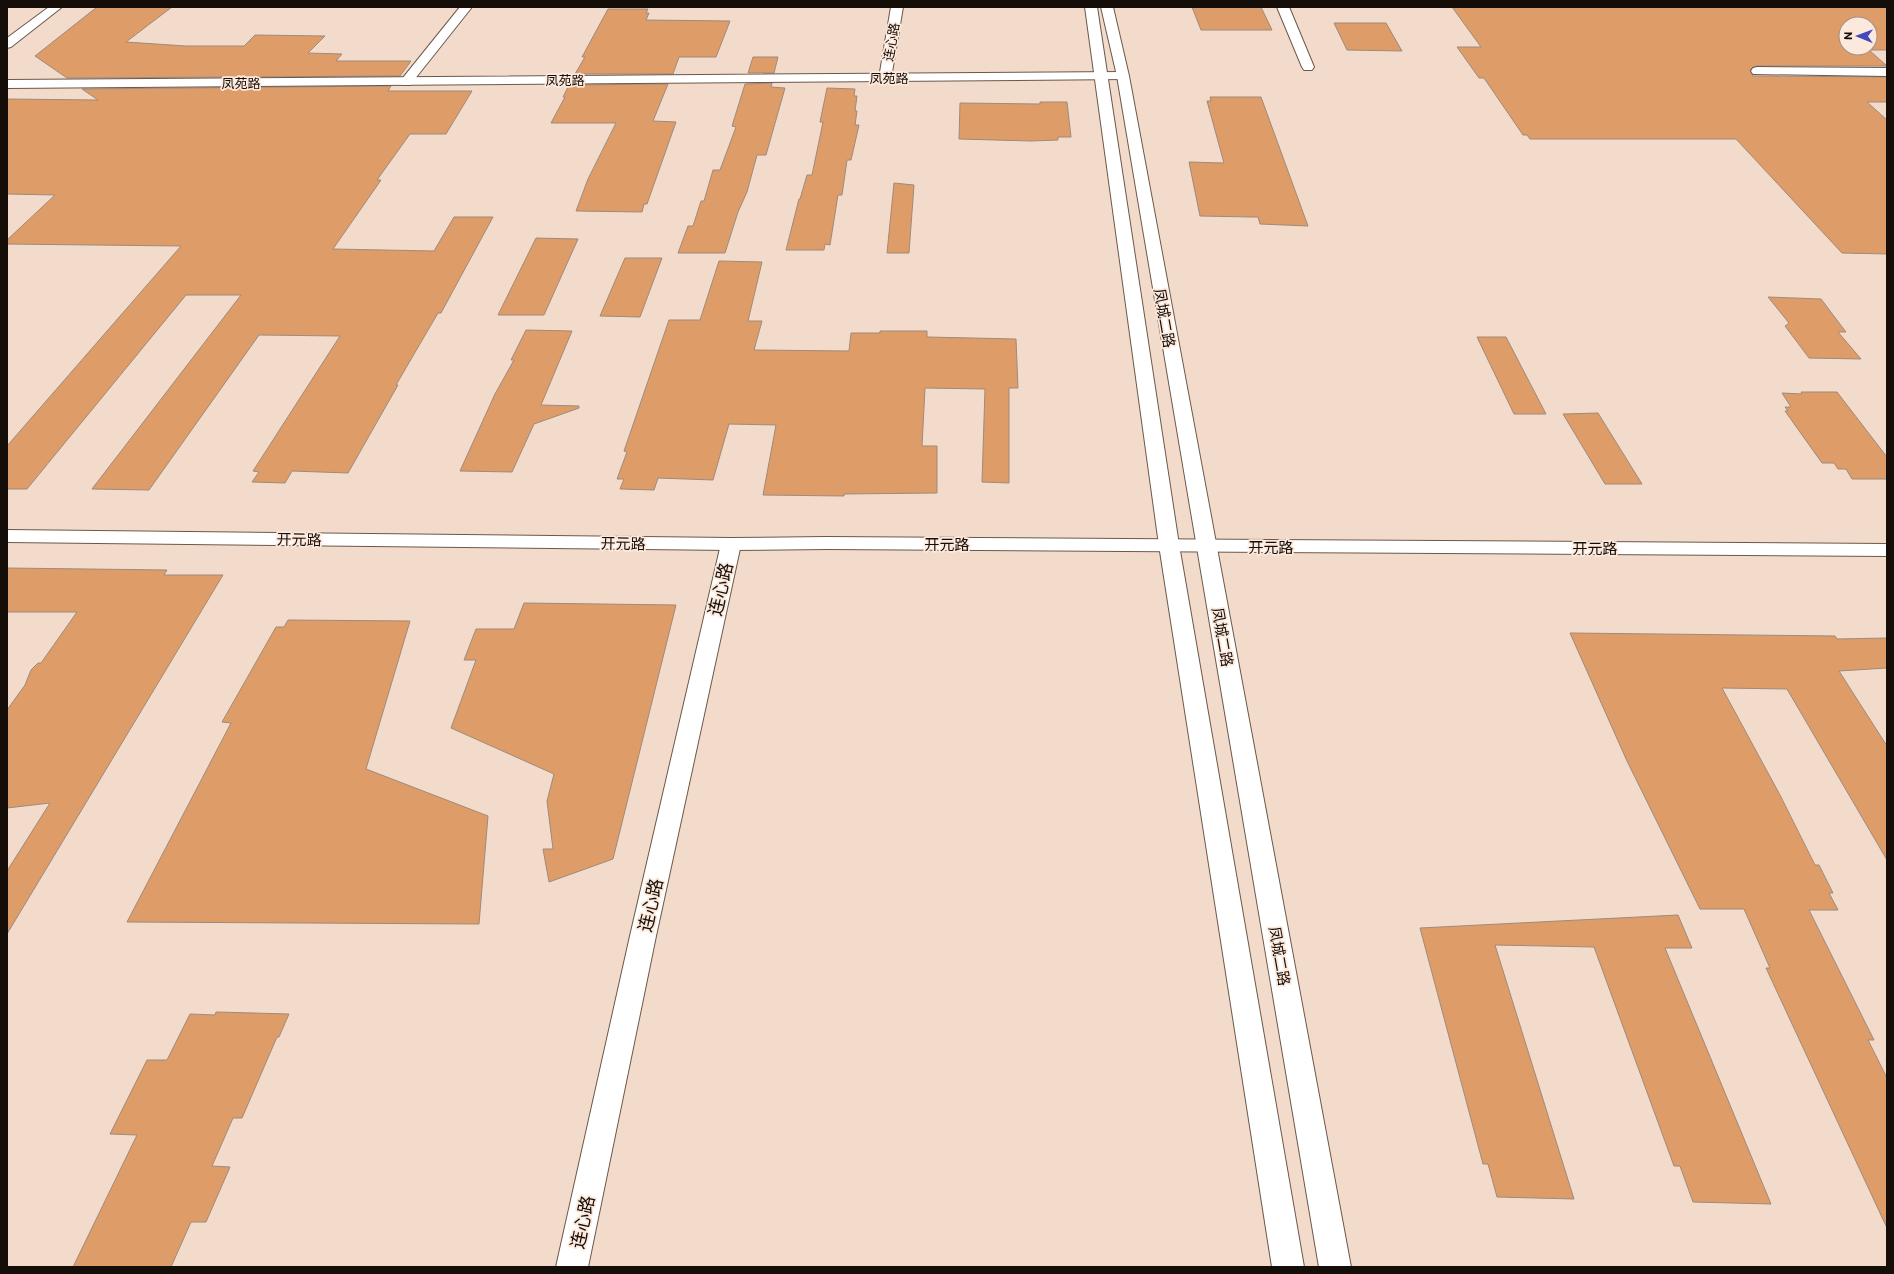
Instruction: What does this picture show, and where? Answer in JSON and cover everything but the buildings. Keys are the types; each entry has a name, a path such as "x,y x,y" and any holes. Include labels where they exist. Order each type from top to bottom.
{"street":[{"path":"7,44 56,7"},
{"path":"406,82 466,7"},
{"name":"连心路","path":"885,78 897,7"},
{"name":"凤城二路","path":"1091,7 1169,545 1288,1267"},
{"name":"凤城二路","path":"1107,7 1123,76 1167,330 1208,546 1335,1267"},
{"path":"1283,7 1308,67"},
{"path":"1757,70 1887,72"},
{"name":"凤苑路","path":"7,84 1123,76"},
{"name":"开元路","path":"7,536 730,544 827,543 1887,550"},
{"name":"连心路","path":"572,1267 641,944 730,544"}]}
